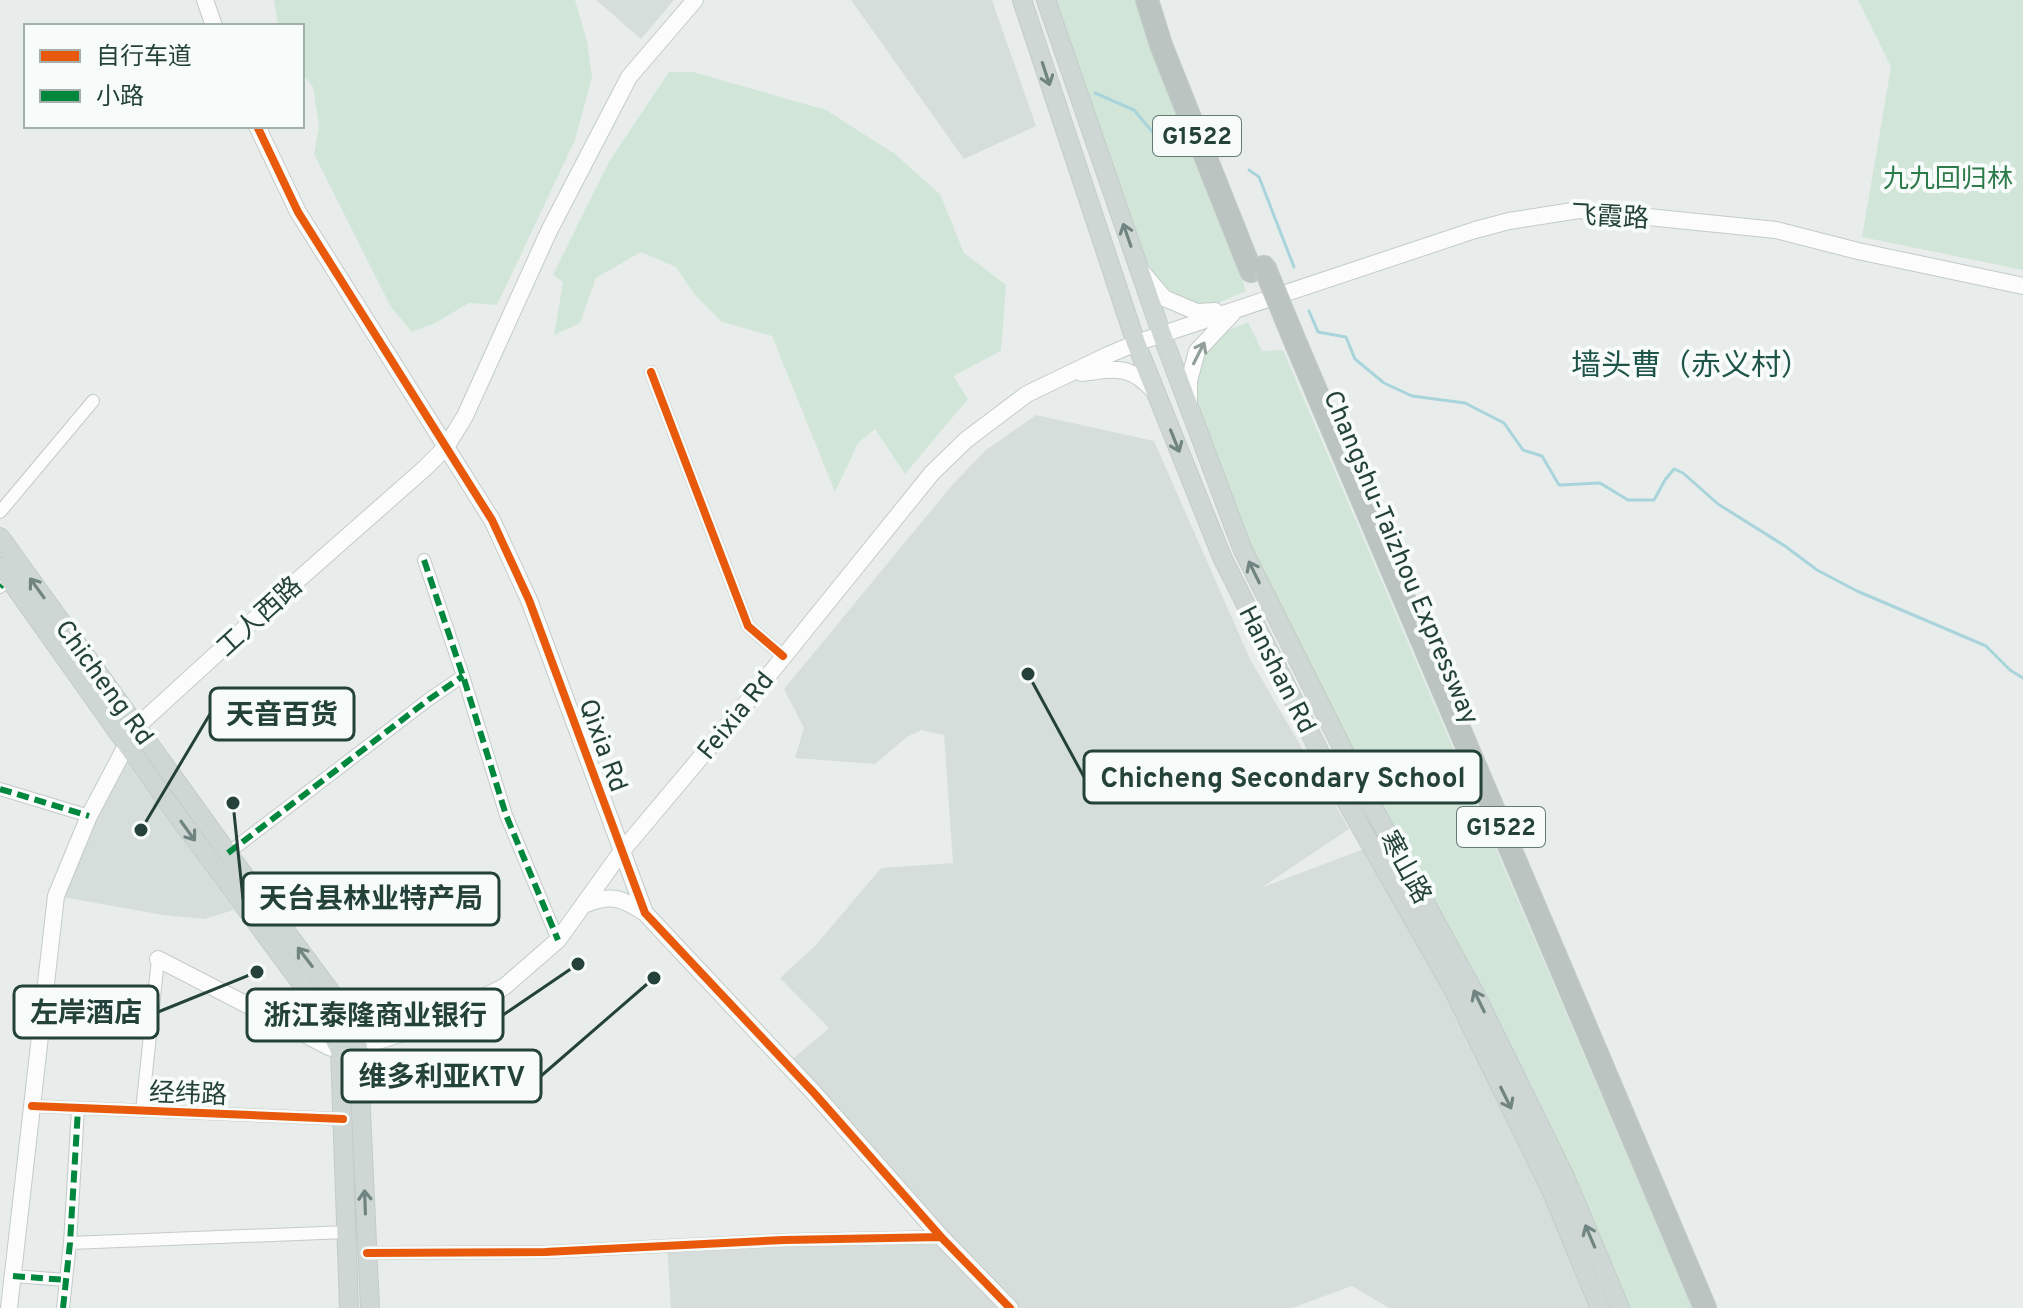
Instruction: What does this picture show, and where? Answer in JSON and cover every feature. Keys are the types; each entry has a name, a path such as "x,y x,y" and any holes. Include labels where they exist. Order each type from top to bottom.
{"highway":[{"name":"Changshu-Taizhou Expressway","path":"1147,0 1161,45 1258,269 1692,1308"},
{"name":"Changshu-Taizhou Expressway","path":"1162,0 1258,269"},
{"name":"Changshu-Taizhou Expressway","path":"1290,348 1705,1308"}],"main road":[{"path":"205,0 213,24"},
{"name":"工人西路","path":"9,1308 56,896 89,816 138,727 446,447 465,416 549,231 629,77 695,0"},
{"name":"Hanshan Rd","path":"1022,0 1136,343 1222,557 1331,775 1452,987 1551,1190 1600,1308"},
{"path":"1046,0 1162,335"},
{"name":"Qixia Rd","path":"258,128 298,212 492,520 529,600 645,913 814,1093 941,1237 1010,1308"},
{"name":"飞霞路","path":"1162,335 1475,230 1579,210 1776,230 2023,286"},
{"path":"1139,269 1164,298 1197,312 1236,311"},
{"path":"1189,409 1189,381 1197,351 1236,311"},
{"path":"1108,355 1124,331 1126,312"},
{"name":"Feixia Rd","path":"349,1049 420,1028 504,987 558,940 622,851 932,473 966,440 1027,394 1108,355 1162,335"},
{"name":"寒山路","path":"1162,335 1242,548 1364,791 1474,992 1566,1179 1620,1308"},
{"path":"1065,375 1104,369 1129,371 1145,381 1156,394"},
{"name":"Chicheng Rd","path":"0,537 228,853 257,908 313,999 349,1049 370,1308"},
{"name":"Chicheng Rd","path":"0,566 176,814 257,908"},
{"path":"586,904 604,897 626,900 645,913"},
{"path":"158,959 329,1047 349,1049"},
{"name":"Chicheng Rd","path":"349,1049 343,1119 349,1308"}],"street":[{"path":"651,372 748,626 783,656"},
{"path":"0,512 93,401"},
{"path":"424,560 506,815 558,940"},
{"path":"228,853 463,676"},
{"path":"0,789 89,816"},
{"path":"142,1111 158,959"},
{"name":"经纬路","path":"32,1106 343,1119"},
{"path":"63,1308 78,1109"},
{"path":"70,1243 347,1232"},
{"path":"367,1253 545,1252 784,1240 941,1237"},
{"path":"13,1276 66,1280"}],"shaded area":[{"path":"596,0 674,0 641,39"},
{"path":"851,0 992,0 1036,126 964,159"},
{"path":"1036,415 1154,441 1250,659 1349,829 1261,888 1372,846 1452,987 1600,1308 1389,1308 1352,1286 1292,1308 671,1308 667,1246 941,1237 787,1064 829,1028 780,978 816,945 881,868 953,863 944,735 921,730 907,737 875,764 795,758 804,728 784,689 953,484 986,450"},
{"path":"121,755 234,910 204,919 56,896"}],"green space":[{"path":"274,0 575,0 587,41 592,77 575,140 497,305 469,303 435,323 412,332 391,307 314,154 319,126 313,87 304,76 304,24 278,24"},
{"path":"1046,0 1147,0 1246,291 1197,312 1164,298 1139,269"},
{"name":"九九回归林","path":"1858,0 2023,0 2023,270 1862,237 1891,67"},
{"path":"669,72 693,72 826,110 895,154 940,194 964,253 1006,285 1001,351 953,376 968,399 905,474 875,429 858,443 835,492 772,336 722,322 694,294 676,267 641,252 596,278 580,323 554,335 563,282 553,275 610,160"},
{"path":"1248,322 1262,351 1283,350 1692,1308 1620,1308 1566,1179 1242,548 1189,381 1216,329 1229,330"}],"waterway":[{"path":"1095,93 1134,110 1172,155"},
{"path":"1249,170 1259,177 1294,267"},
{"path":"1309,311 1318,332 1346,337 1355,359 1384,383 1412,396 1465,403 1504,423 1523,450 1542,456 1559,485 1600,483 1628,500 1654,500 1674,469 1683,473 1718,504 1817,570 1857,591 1986,646 2010,670 2023,678"}],"marked path":[{"path":"424,560 506,815 558,940"},
{"path":"228,853 463,676"},
{"path":"0,789 89,816"},
{"path":"63,1308 78,1109"},
{"path":"13,1276 66,1280"}],"cycle path":[{"path":"258,128 298,212 492,520 529,600 645,913 814,1093 941,1237 1010,1308"},
{"path":"651,372 748,626 783,656"},
{"path":"32,1106 343,1119"},
{"path":"367,1253 545,1252 784,1240 941,1237"}],"place":[{"name":"Chicheng Secondary School","path":"1028,674"},
{"name":"天台县林业特产局","path":"233,803"},
{"name":"天音百货","path":"141,830"},
{"name":"浙江泰隆商业银行","path":"578,964"},
{"name":"左岸酒店","path":"257,972"},
{"name":"维多利亚KTV","path":"654,978"}],"district":[{"name":"墙头曹（赤义村）","path":"1691,365"}]}
